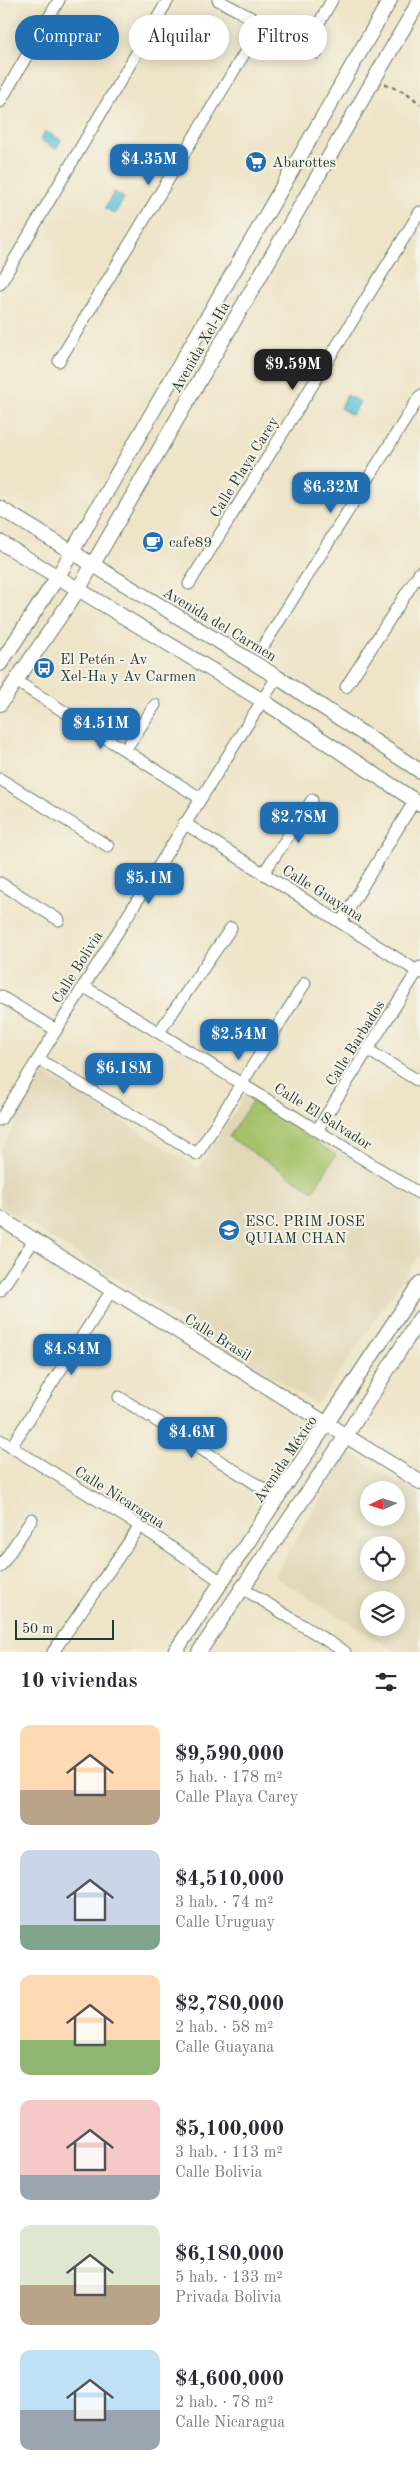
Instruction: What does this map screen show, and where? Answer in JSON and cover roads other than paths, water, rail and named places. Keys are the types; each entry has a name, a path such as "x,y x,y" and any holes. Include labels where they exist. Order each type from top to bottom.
{"street":[{"path":"0,102 59,0"},
{"path":"0,282 168,0"},
{"path":"218,0 246,15"},
{"path":"324,15 332,0"},
{"name":"Avenida Xel-Ha","path":"0,664 72,553 390,0"},
{"name":"Avenida Xel-Ha","path":"0,704 78,590 420,0"},
{"path":"59,361 240,60"},
{"name":"Calle Playa Carey","path":"189,584 420,212"},
{"path":"264,645 415,415 420,396"},
{"name":"Avenida del Carmen","path":"0,508 278,677 420,771"},
{"path":"0,542 263,701 417,802 341,922"},
{"path":"346,687 420,572"},
{"name":"Calle Bolivia","path":"0,1120 184,823 278,677"},
{"path":"16,680 200,798"},
{"path":"125,750 155,705"},
{"path":"0,779 108,846"},
{"path":"263,874 312,800"},
{"name":"Calle Guayana","path":"184,823 419,971"},
{"path":"0,883 59,920"},
{"path":"159,1032 231,928"},
{"name":"Calle Barbados","path":"317,1130 419,971"},
{"path":"38,1059 197,1154 305,983"},
{"name":"Calle El Salvador","path":"83,986 420,1194"},
{"path":"0,996 56,1030"},
{"path":"368,1050 420,1082"},
{"name":"Calle Brasil","path":"0,1218 112,1290 420,1481"},
{"path":"0,1291 34,1240"},
{"name":"Avenida México","path":"175,1652 328,1425 420,1283"},
{"path":"11,1447 112,1290"},
{"path":"199,1652 241,1587 346,1436 420,1318"},
{"path":"119,1397 278,1498"},
{"name":"Calle Nicaragua","path":"0,1440 140,1526 222,1582"},
{"path":"0,1566 32,1519"},
{"path":"53,1652 140,1526"},
{"path":"241,1587 345,1652"}],"water":[{"path":"45,131 61,140 56,149 40,140"},
{"path":"114,192 124,198 115,214 105,208"},
{"path":"347,395 360,402 352,415 340,408"}],"place":[{"name":"Abarottes","path":"256,162"},
{"name":"cafe89","path":"153,542"},
{"name":"El Petén - Av Xel-Ha y Av Carmen","path":"44,668"},
{"name":"ESC. PRIM JOSE QUIAM CHAN","path":"229,1230"}]}
